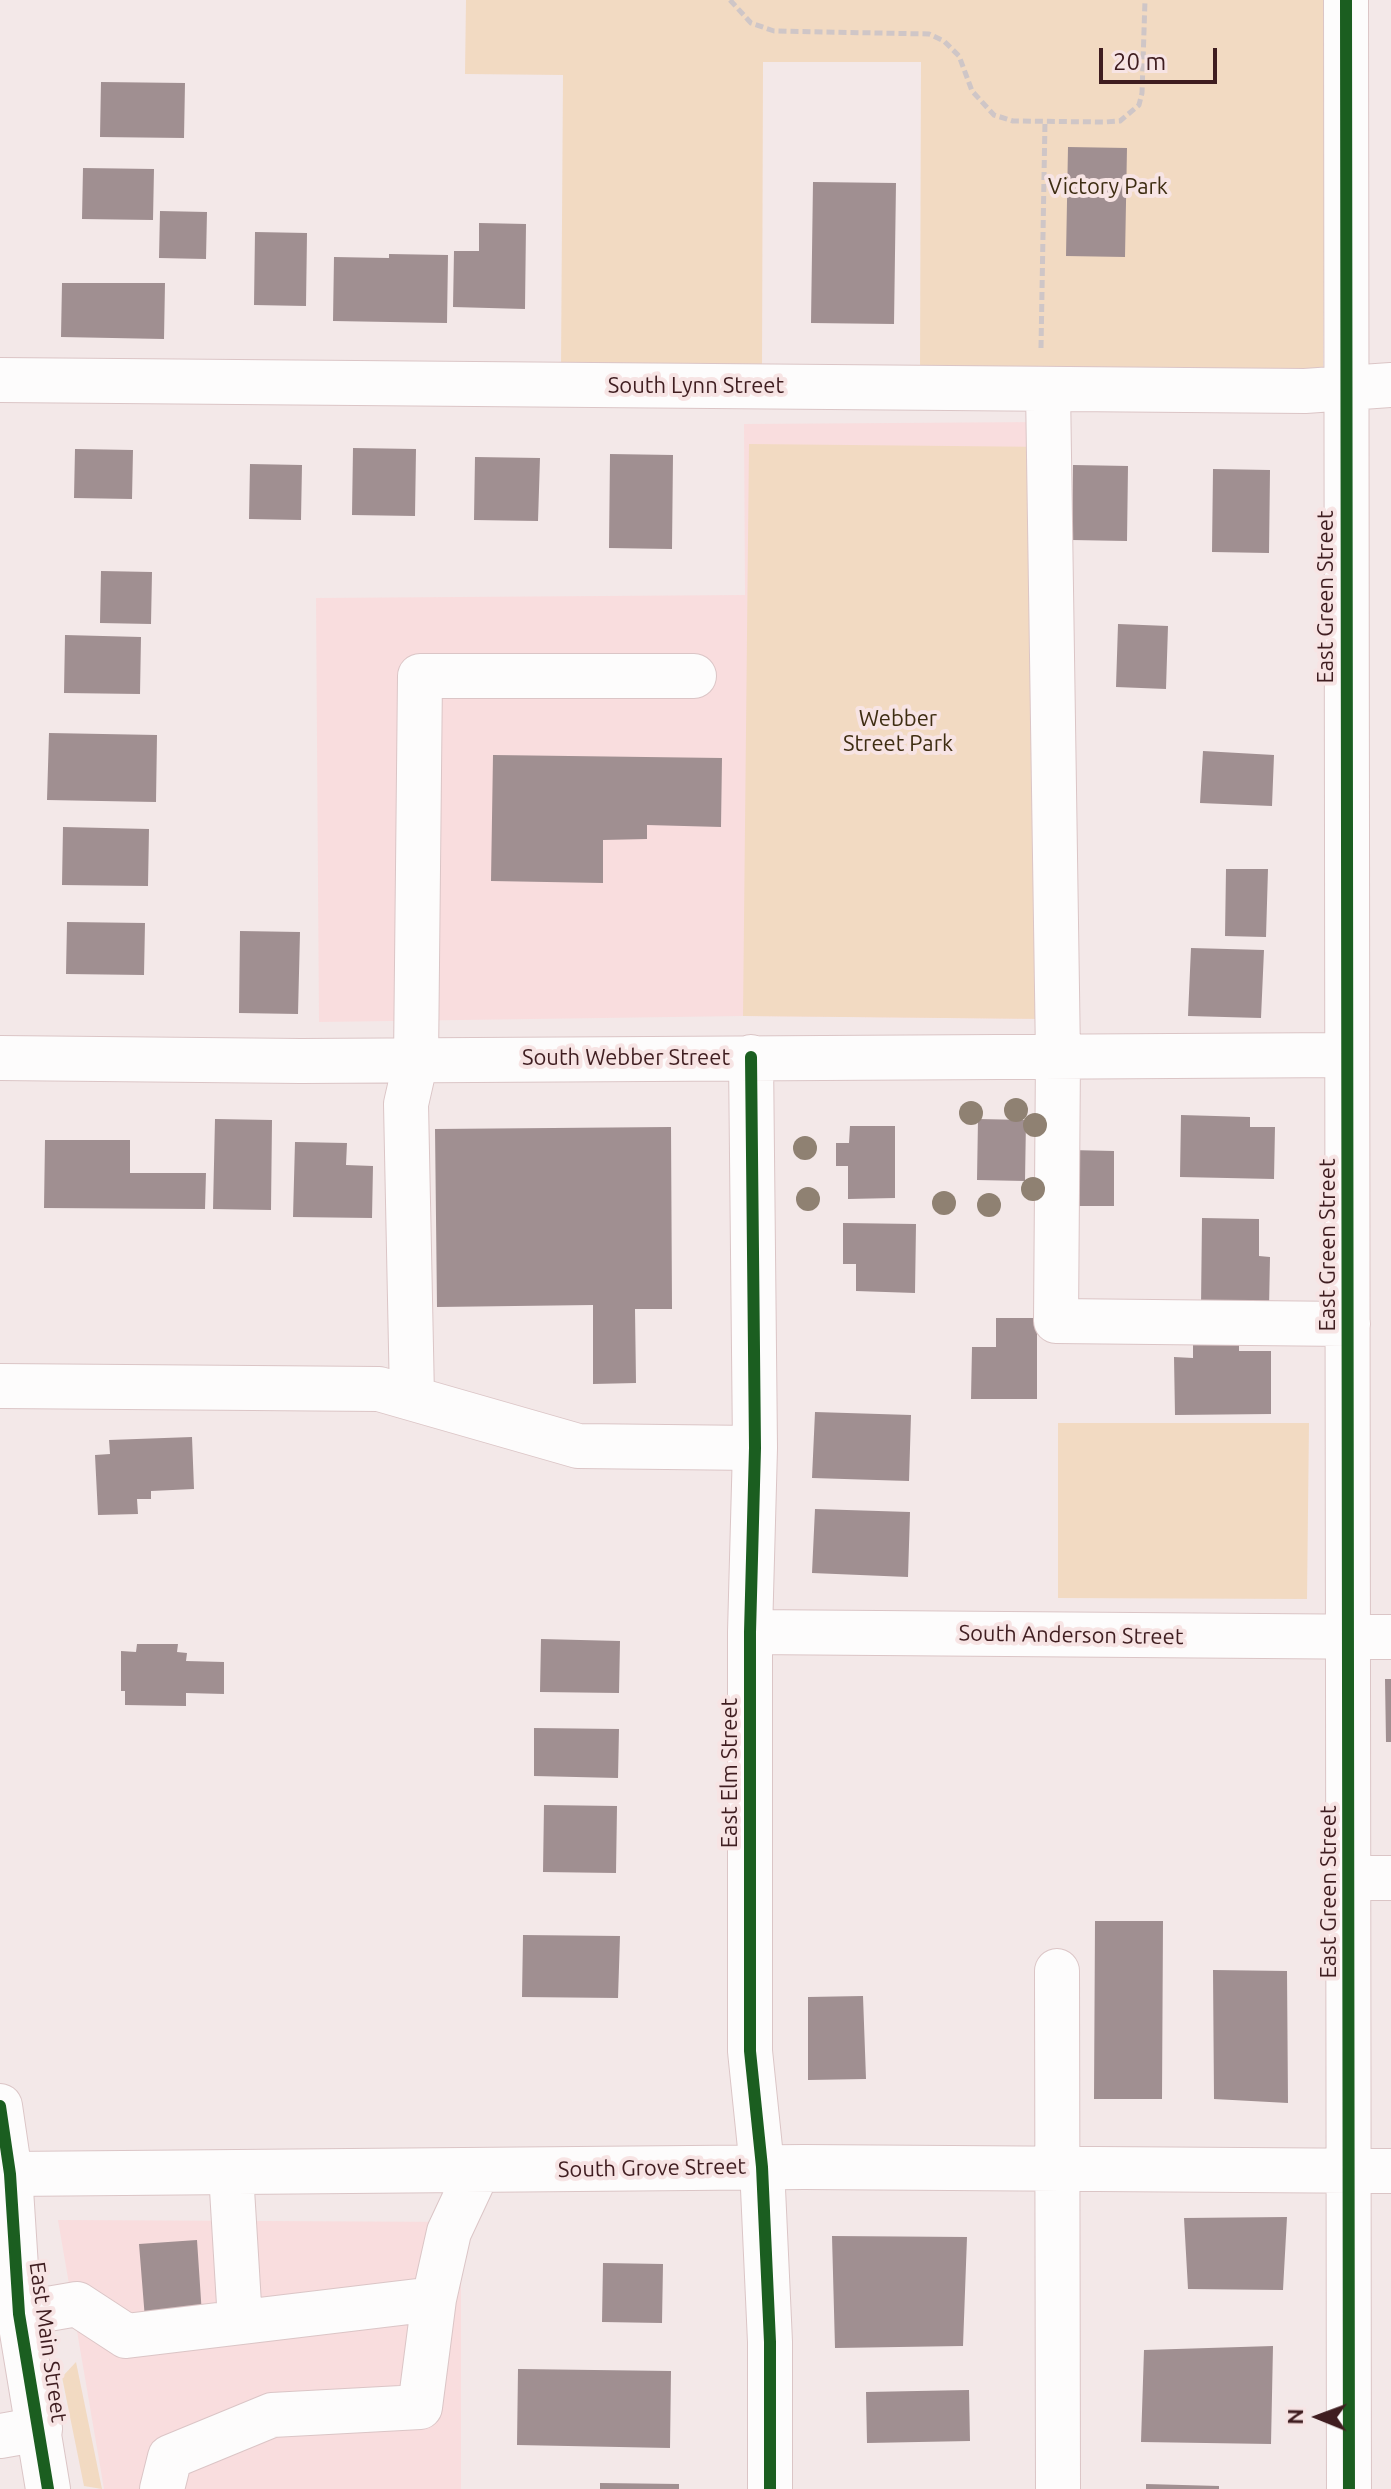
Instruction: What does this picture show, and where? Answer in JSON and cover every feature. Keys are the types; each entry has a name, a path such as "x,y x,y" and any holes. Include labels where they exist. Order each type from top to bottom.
{"street":[{"name":"East Green Street","path":"1346,0 1348,1638 1370,1878 1348,2172 1349,2489"},
{"name":"South Lynn Street","path":"0,380 1044,369 1305,391 1391,385"},
{"path":"1044,369 1058,1056 1056,1321 1348,1324"},
{"path":"412,1397 406,1104 416,1060 420,676 694,676"},
{"name":"South Webber Street","path":"0,1058 416,1060 1347,1055"},
{"name":"East Elm Street","path":"751,1057 755,1448 750,1632 750,2051 762,2167 770,2342 770,2489"},
{"path":"0,1386 379,1389 578,1446 755,1448"},
{"name":"South Anderson Street","path":"750,1632 1391,1637"},
{"path":"1057,1971 1058,2489"},
{"name":"East Main Street","path":"0,2106 10,2174 19,2314 20,2432 48,2489"},
{"name":"South Grove Street","path":"10,2174 1056,2166 1391,2171"},
{"path":"162,2489 170,2457 272,2415 420,2407 434,2299 449,2232 478,2170"},
{"path":"231,2173 240,2321"},
{"path":"19,2314 77,2304 126,2336 434,2299"}],"path":[{"path":"730,0 751,23 774,31 929,34 944,41 959,56 972,91 994,115 1013,121 1120,121 1133,113 1142,93 1145,0"},
{"path":"1044,369 1045,121"}],"shaded area":[{"path":"1042,422 1047,1019 743,1016 319,1022 316,598 745,595 744,424"},
{"path":"58,2220 461,2222 461,2489 104,2489"}],"green space":[{"name":"Victory Park","path":"466,0 1326,0 1323,375 920,374 921,62 763,62 762,369 561,368 563,75 465,74"},
{"name":"Webber Street Park","path":"749,444 1052,447 1047,1019 743,1016"},
{"path":"1058,1423 1309,1423 1307,1599 1058,1598"},
{"path":"76,2362 102,2489 84,2486 62,2377"}],"building":[{"path":"101,82 185,83 184,138 100,137"},
{"path":"1068,147 1127,148 1125,257 1066,256"},
{"path":"83,168 154,169 153,220 82,219"},
{"path":"813,182 896,183 894,324 811,323"},
{"path":"160,211 207,212 206,259 159,258"},
{"path":"479,223 526,224 525,309 453,307 454,251 479,251"},
{"path":"255,232 307,233 306,306 254,305"},
{"path":"389,254 448,255 447,323 333,321 334,257 389,258"},
{"path":"62,283 165,283 164,339 61,337"},
{"path":"353,448 416,449 415,516 352,515"},
{"path":"75,449 133,450 132,499 74,498"},
{"path":"610,454 673,455 672,549 609,548"},
{"path":"475,457 540,458 538,521 474,520"},
{"path":"250,464 302,465 301,520 249,519"},
{"path":"1073,465 1128,466 1127,541 1072,540"},
{"path":"1213,469 1270,470 1269,553 1212,552"},
{"path":"101,571 152,572 151,624 100,623"},
{"path":"1118,624 1168,626 1166,689 1116,687"},
{"path":"65,635 141,637 140,694 64,693"},
{"path":"49,733 157,735 156,802 47,800"},
{"path":"1203,751 1274,755 1272,806 1200,803"},
{"path":"493,755 722,758 721,827 647,825 647,839 603,840 603,883 491,881"},
{"path":"63,827 149,829 148,886 62,885"},
{"path":"1226,869 1268,869 1266,937 1225,936"},
{"path":"67,922 145,923 144,975 66,974"},
{"path":"240,931 300,932 298,1014 239,1013"},
{"path":"1191,948 1264,950 1261,1018 1188,1016"},
{"path":"1181,1115 1250,1117 1250,1127 1275,1127 1274,1179 1180,1177"},
{"path":"215,1119 272,1120 271,1210 213,1209"},
{"path":"978,1119 1026,1120 1025,1181 977,1180"},
{"path":"850,1126 895,1126 895,1198 848,1199 848,1166 836,1166 836,1143 849,1143"},
{"path":"671,1127 672,1309 635,1309 636,1383 593,1384 593,1305 437,1307 435,1129"},
{"path":"45,1140 130,1140 130,1173 206,1173 205,1209 44,1208"},
{"path":"295,1142 347,1143 346,1165 373,1166 372,1218 293,1217"},
{"path":"1070,1150 1114,1151 1114,1206 1070,1206"},
{"path":"1202,1218 1259,1219 1259,1256 1270,1257 1269,1308 1201,1307"},
{"path":"843,1223 916,1224 915,1293 856,1291 856,1264 843,1264"},
{"path":"996,1318 1037,1318 1037,1399 971,1399 972,1347 996,1347"},
{"path":"1193,1335 1239,1336 1239,1351 1271,1351 1271,1414 1175,1415 1174,1357 1193,1358"},
{"path":"815,1412 911,1415 909,1481 812,1478"},
{"path":"192,1437 194,1489 151,1491 151,1499 137,1499 138,1514 98,1515 95,1455 110,1454 109,1440"},
{"path":"815,1509 910,1512 908,1577 812,1573"},
{"path":"541,1639 620,1641 619,1693 540,1692"},
{"path":"137,1644 178,1644 177,1652 187,1653 186,1661 224,1662 224,1694 186,1693 186,1706 125,1705 125,1691 121,1691 121,1651 136,1652"},
{"path":"1385,1679 1391,1679 1391,1742 1386,1742"},
{"path":"534,1728 619,1729 618,1778 534,1776"},
{"path":"544,1805 617,1806 616,1873 543,1872"},
{"path":"1095,1921 1163,1921 1162,2099 1094,2099"},
{"path":"523,1935 620,1936 618,1998 522,1997"},
{"path":"1213,1970 1287,1971 1288,2103 1214,2099"},
{"path":"863,1996 866,2079 808,2080 808,1997"},
{"path":"1287,2217 1283,2290 1188,2289 1184,2218"},
{"path":"832,2236 967,2237 963,2346 835,2348"},
{"path":"197,2240 202,2315 145,2319 139,2244"},
{"path":"603,2263 663,2264 662,2323 602,2322"},
{"path":"1273,2346 1271,2444 1141,2442 1144,2350"},
{"path":"518,2369 671,2371 670,2448 517,2445"},
{"path":"969,2390 970,2441 867,2443 866,2392"},
{"path":"600,2483 679,2484 679,2489 600,2489"},
{"path":"1146,2484 1219,2486 1219,2489 1146,2489"}],"cycle path":[{"path":"1346,0 1349,2489"},
{"path":"751,1057 755,1448 750,1632 750,2051 762,2167 770,2342 770,2489"},
{"path":"0,2106 10,2174 19,2314 48,2489"}]}
